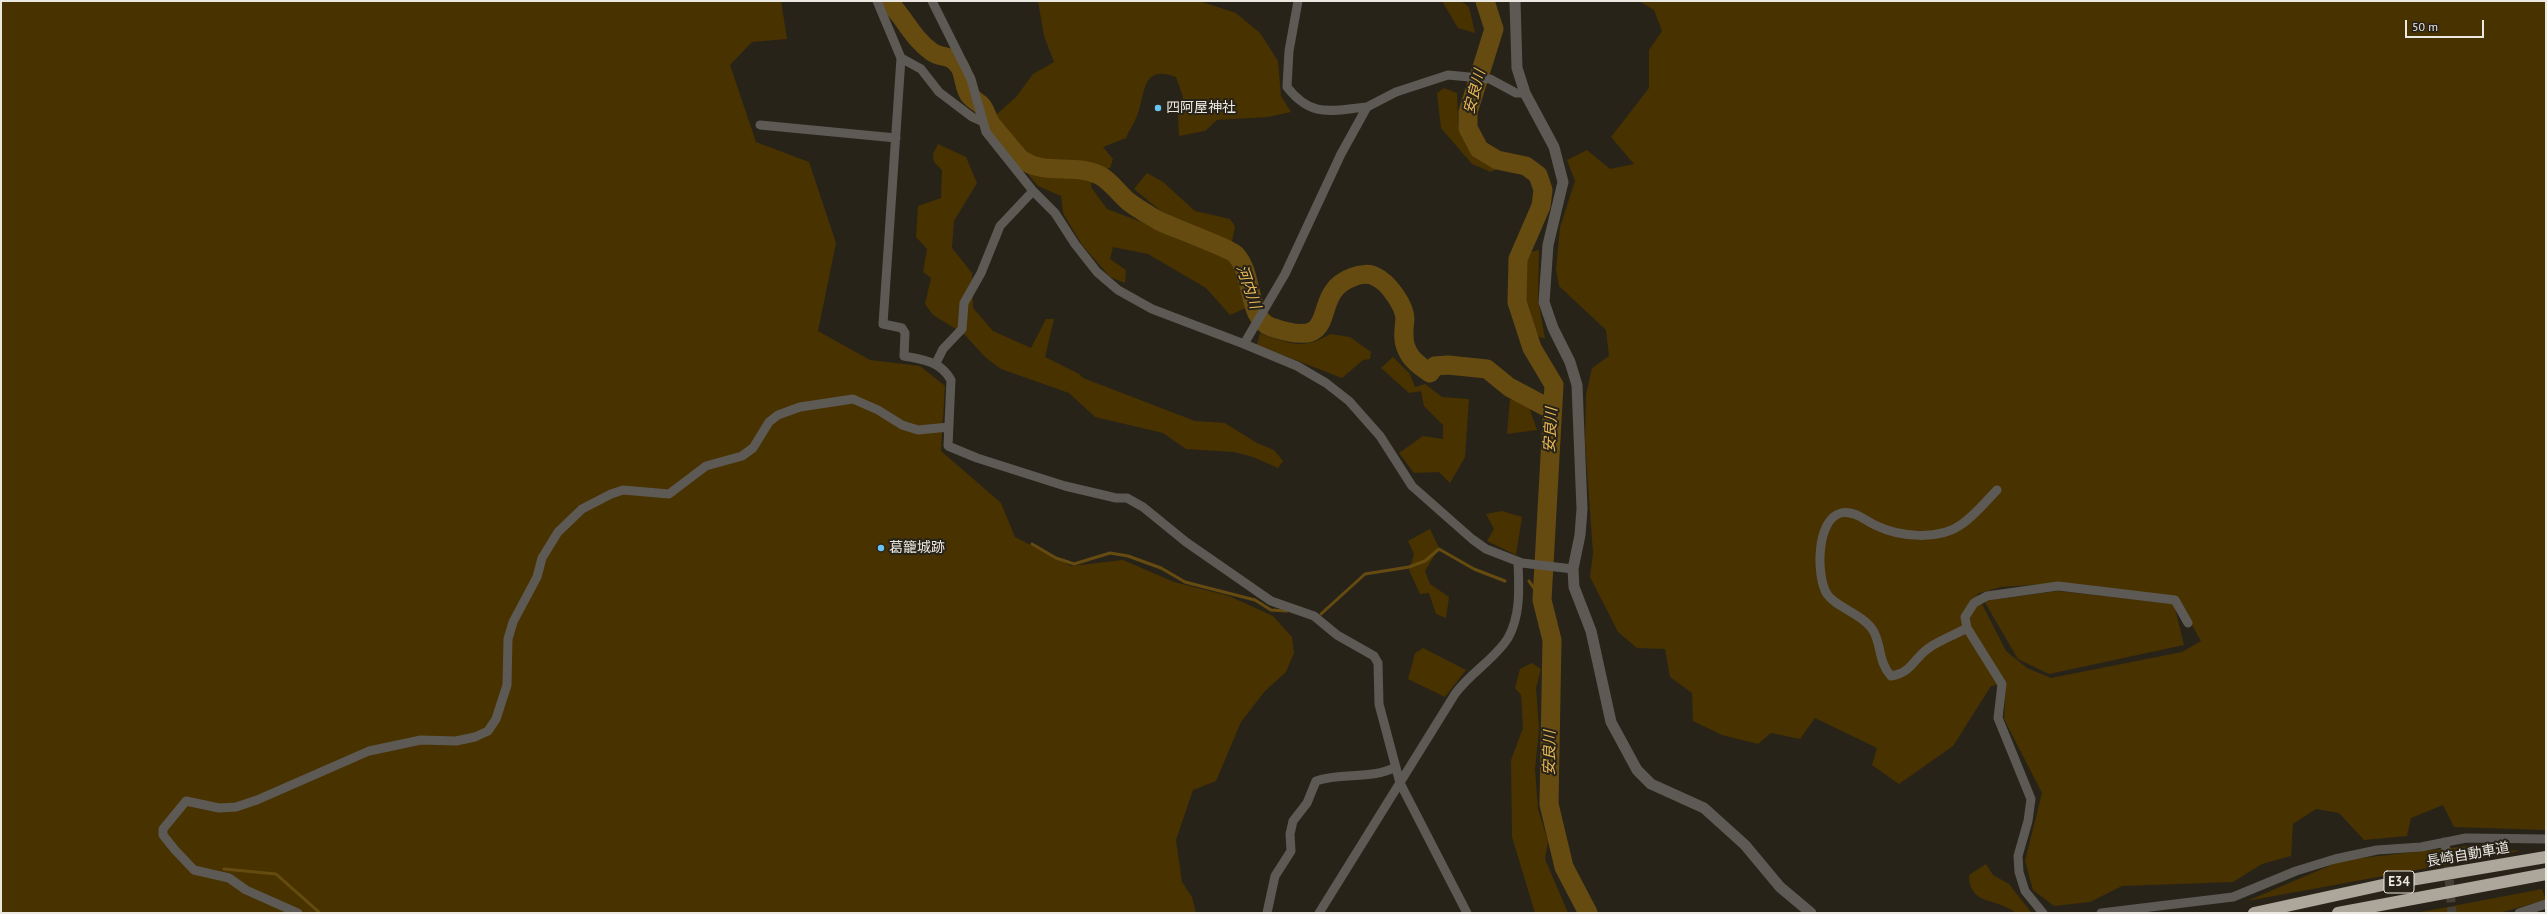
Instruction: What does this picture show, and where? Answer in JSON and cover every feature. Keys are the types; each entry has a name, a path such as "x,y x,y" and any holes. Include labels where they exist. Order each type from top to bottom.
{"highway":[{"name":"長崎自動車道","path":"2254,913 2387,884 2546,857"},
{"name":"E34","path":"2338,913 2546,874"}],"street":[{"path":"877,1 901,58 883,324 902,328 905,332 904,356 936,363 946,371 951,380 948,446 952,449 1065,486 1116,498 1127,498 1135,502 1186,542 1271,601 1314,616 1337,635 1374,656 1378,663 1379,704 1400,783 1467,913"},
{"path":"932,1 962,57 977,97 980,116 986,132 1033,191 1055,213 1075,244 1097,272 1118,290 1152,309 1297,366 1326,383 1349,401 1380,436 1412,486 1476,542 1520,563 1568,568"},
{"path":"1298,1 1288,57 1287,87 1301,103 1320,111 1367,107 1396,92 1448,75 1490,79 1516,93 1525,93"},
{"path":"1515,1 1517,68 1525,93 1554,147 1564,182 1548,245 1544,302 1553,328 1570,362 1577,385 1582,509 1579,541 1568,568 1590,631 1612,722 1637,770 1651,784 1704,808 1726,827 1780,886 1811,913"},
{"path":"901,58 921,69 939,92 972,117 980,116"},
{"path":"1244,344 1252,327 1285,274 1341,154 1367,107"},
{"path":"760,125 896,138"},
{"path":"936,363 943,349 962,329 964,303 981,273 1000,226 1033,191"},
{"path":"298,913 246,890 228,878 194,870 163,835 163,829 186,801 219,808 236,807 257,800 369,751 421,740 456,741 475,737 488,732 496,719 507,685 508,639 513,622 537,577 542,558 549,545 569,519 582,509 623,490 669,494 706,466 742,456 753,448 769,422 778,415 800,407 853,399 878,410 902,425 918,430 949,427"},
{"path":"1967,628 1925,650 1913,667 1901,675 1891,676 1883,667 1874,632 1851,610 1836,603 1827,595 1822,582 1820,548 1829,521 1841,513 1852,513 1894,533 1910,535 1939,533 1962,525 1997,490"},
{"path":"1319,913 1465,679 1507,638 1518,607 1520,563"},
{"path":"2043,913 2025,891 2020,872 2018,856 2028,821 2031,799 1998,718 2002,684 1967,628 1965,618 1974,603 1987,596 2058,586 2175,600 2188,623"},
{"path":"1267,913 1275,876 1291,851 1290,834 1294,821 1306,804 1316,781 1328,777 1385,772 1396,767"},
{"path":"2101,913 2233,897 2296,871 2335,859 2376,850 2421,847 2466,838 2546,839"},
{"path":"2444,842 2447,853"},
{"path":"2519,913 2546,904"}],"shaded area":[{"path":"1,1 781,1 787,39 752,42 730,65 756,142 809,162 836,243 818,331 870,360 920,366 945,386 941,451 1001,503 1015,537 1071,566 1123,560 1174,582 1229,596 1273,616 1292,637 1294,653 1286,672 1265,691 1241,722 1216,781 1193,790 1176,840 1182,882 1192,897 1196,913 1,913"},
{"path":"1038,1 1199,1 1236,13 1260,33 1278,61 1281,96 1291,112 1268,117 1217,120 1205,131 1179,136 1178,115 1183,97 1176,77 1165,74 1156,74 1147,83 1137,116 1126,138 1103,147 1113,159 1110,168 1092,170 1091,187 1107,209 1155,227 1161,211 1134,189 1147,173 1163,182 1195,211 1230,219 1235,226 1231,246 1235,267 1243,284 1248,307 1230,315 1206,288 1148,254 1113,247 1110,259 1126,270 1125,283 1110,277 1082,245 1063,213 1061,196 1038,186 992,132 997,114 1016,97 1033,74 1054,62 1044,36"},
{"path":"1442,1 1461,1 1469,7 1475,33 1458,28"},
{"path":"1639,1 2546,1 2546,830 2454,827 2443,805 2411,818 2407,836 2364,840 2339,813 2316,809 2293,824 2291,856 2262,864 2233,882 2122,886 2090,902 2054,906 2033,890 2025,861 2042,793 2004,719 2006,684 1991,686 1953,746 1899,784 1872,765 1877,748 1815,718 1800,739 1771,733 1758,744 1722,735 1693,721 1692,693 1670,677 1665,649 1637,648 1618,632 1590,577 1593,553 1585,441 1586,395 1592,368 1609,356 1606,330 1559,286 1556,270 1560,227 1575,181 1567,160 1587,150 1610,169 1634,164 1611,137 1649,88 1649,50 1662,31 1654,10","holes":["2058,583 2176,597 2201,641 2182,652 2051,678 2027,668 2006,651 1977,594 2001,587"]},
{"path":"1444,88 1457,93 1458,125 1476,153 1498,168 1491,172 1472,164 1441,128 1437,93"},
{"path":"938,144 966,157 977,183 954,221 952,248 972,273 973,308 993,331 1031,348 1046,319 1054,319 1045,357 1079,374 1083,378 1195,421 1225,423 1257,443 1274,450 1283,461 1278,468 1253,457 1234,452 1186,449 1163,433 1095,417 1069,393 1001,369 985,357 964,334 933,315 925,304 931,278 923,272 927,249 916,237 918,206 941,198 942,170 934,162 933,154"},
{"path":"1539,250 1538,299 1545,339 1533,334 1521,296 1527,253"},
{"path":"1260,333 1295,344 1312,342 1330,334 1350,337 1371,352 1370,359 1363,360 1342,378 1257,345"},
{"path":"1393,357 1410,374 1415,387 1425,384 1442,397 1469,399 1465,457 1450,483 1439,472 1414,473 1399,453 1423,436 1443,439 1443,425 1424,406 1421,391 1409,393 1381,368"},
{"path":"1510,399 1528,404 1537,430 1507,434"},
{"path":"1502,511 1522,517 1516,555 1487,541 1494,529 1486,514"},
{"path":"1430,529 1439,548 1425,571 1430,584 1449,597 1446,618 1436,614 1429,593 1420,594 1409,570 1414,554 1408,541"},
{"path":"2058,591 2174,604 2184,645 2049,674 2018,659 1984,601"},
{"path":"1423,648 1466,670 1445,697 1408,679 1415,653"},
{"path":"1532,663 1541,669 1536,688 1539,729 1535,769 1538,809 1548,841 1545,859 1568,913 1535,913 1512,837 1511,760 1523,728 1521,695 1515,688 1520,669"},
{"path":"2468,846 2520,851 2247,901 2343,860"},
{"path":"1986,864 1993,875 2009,884 2031,912 2016,913 2008,908 1985,900 1974,892 1970,885 1969,875"},
{"path":"2542,889 2546,900 2499,913 2416,913"}],"waterway":[{"name":"河内川","path":"888,1 919,41 932,52 952,59 956,62 961,69 968,93 982,106 991,124 1022,160 1031,165 1050,169 1080,170 1099,175 1107,180 1129,202 1140,210 1159,221 1232,252 1242,263 1258,315 1263,322 1271,327 1294,333 1309,333 1318,327 1331,296 1339,285 1356,276 1365,274 1371,275 1386,284 1399,301 1405,319 1405,346 1411,357 1423,368 1430,373 1435,366 1448,365 1487,369 1509,387 1552,410"},
{"name":"安良川","path":"1485,1 1494,29 1468,112 1468,128 1479,149 1497,160 1526,166 1538,175 1543,190 1541,206 1518,259 1517,302 1532,348 1554,385 1542,600 1552,640 1549,804 1564,867 1588,913"},
{"path":"1032,544 1056,558 1074,564 1110,553 1128,556 1161,568 1185,582 1255,600 1271,610 1287,611"},
{"path":"1321,614 1365,574 1409,567 1425,561 1439,549 1474,569 1505,581"},
{"path":"1529,581 1542,600"},
{"path":"224,869 276,874 320,913"}],"tunnel":[{"path":"2447,853 2452,913"}],"place":[{"name":"四阿屋神社","path":"1158,108"},
{"name":"葛籠城跡","path":"881,548"}]}
